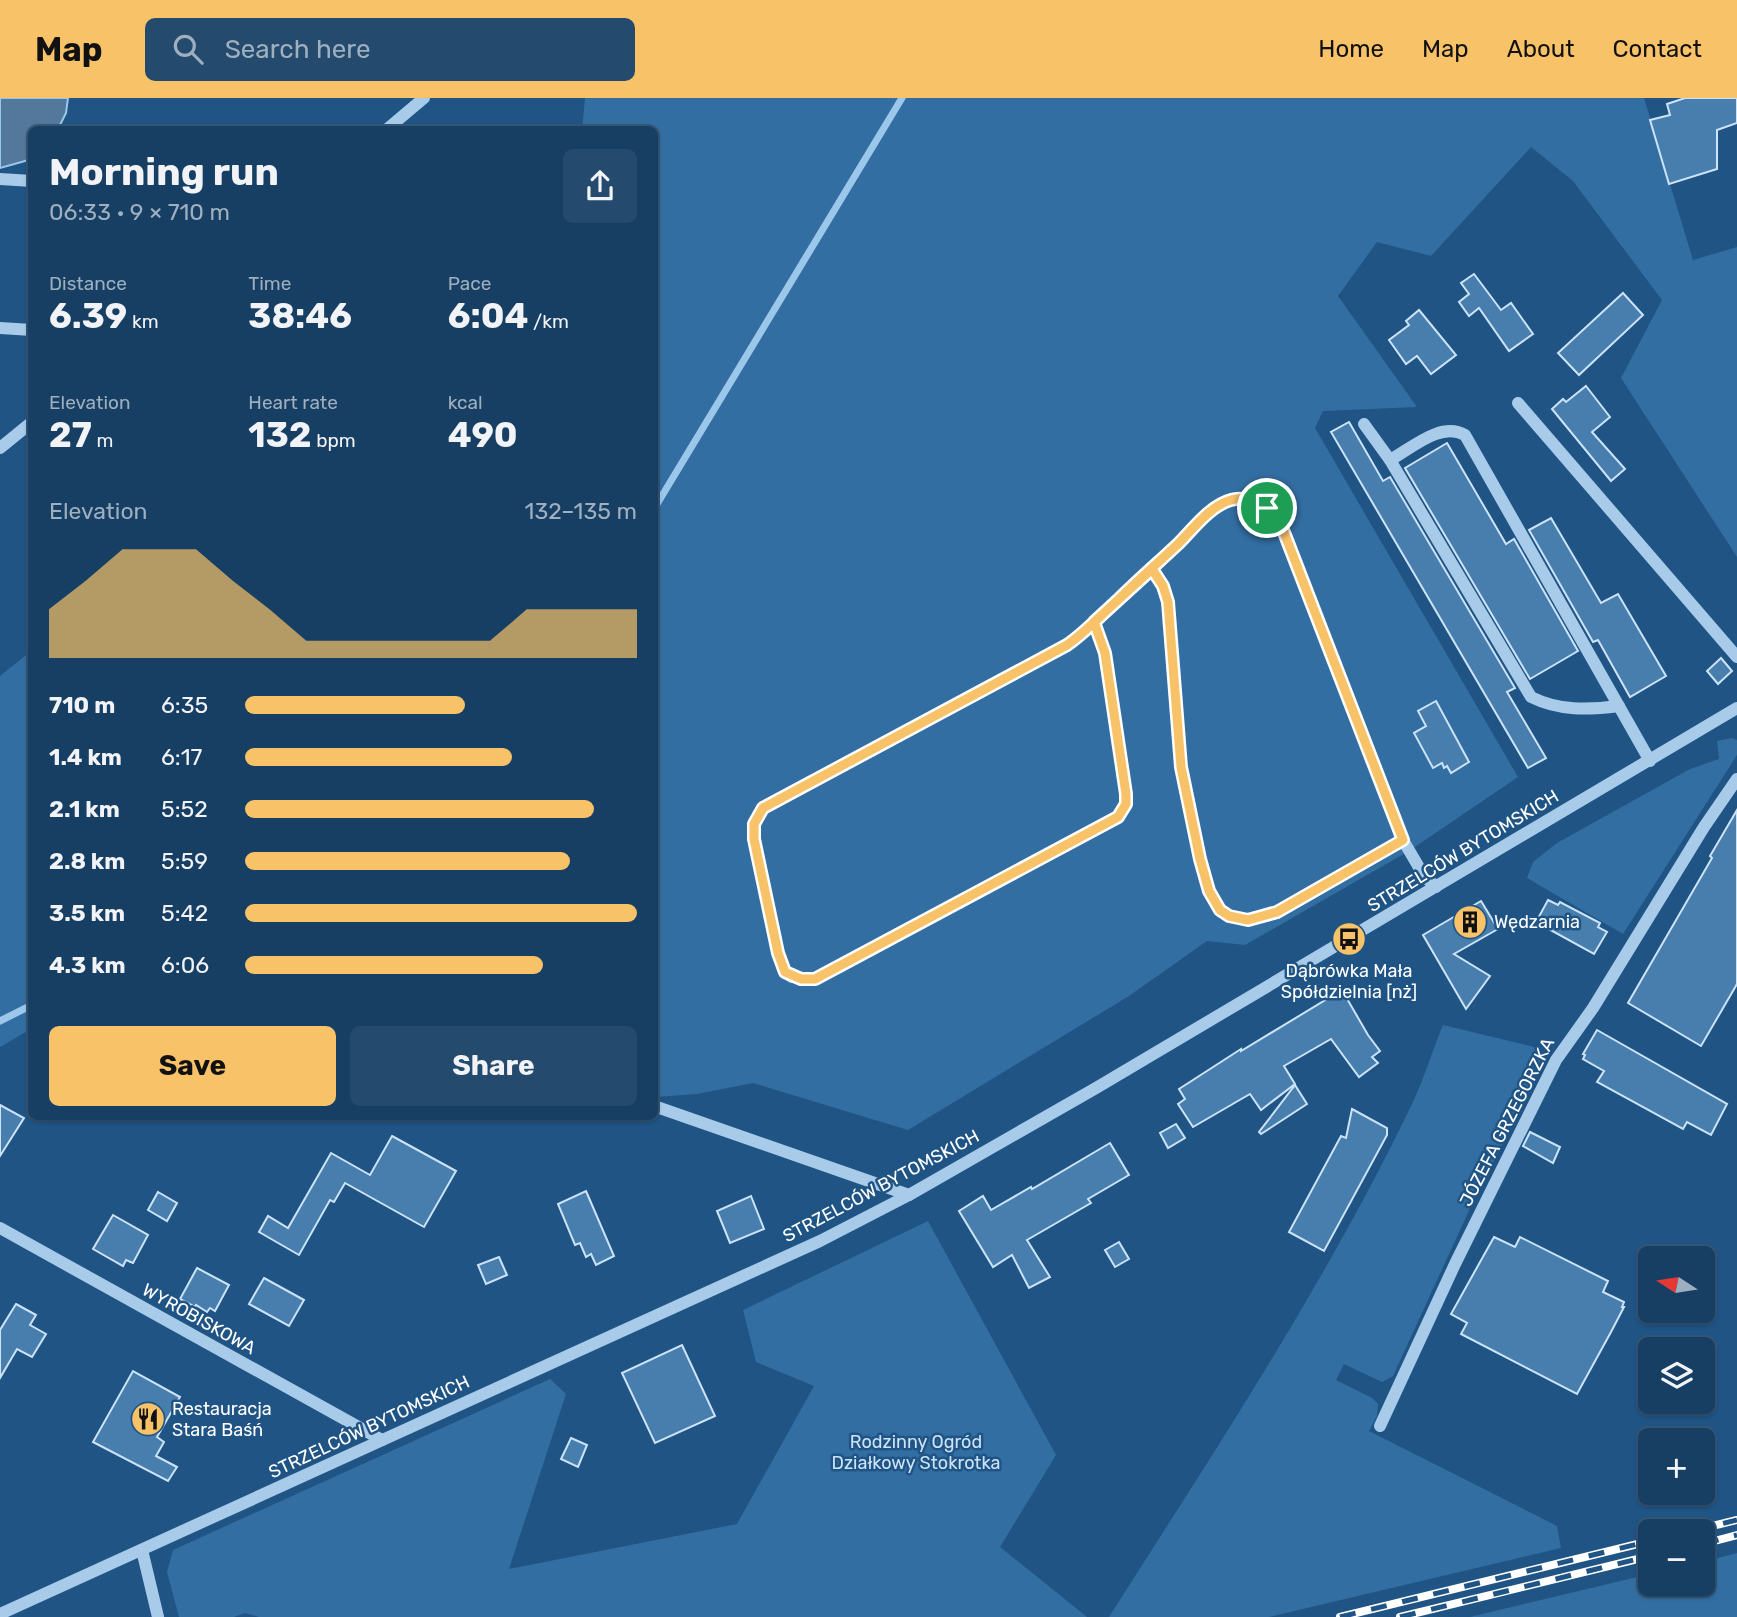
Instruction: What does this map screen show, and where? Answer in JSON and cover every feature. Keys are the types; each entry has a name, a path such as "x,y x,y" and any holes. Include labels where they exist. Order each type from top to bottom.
{"street":[{"path":"391,126 424,98"},
{"path":"0,179 28,181"},
{"path":"0,328 28,330"},
{"path":"1518,403 1737,657"},
{"path":"1364,424 1390,460 1531,697 1548,706 1586,710 1619,706"},
{"path":"0,448 28,425"},
{"path":"1390,460 1442,430 1457,430 1465,435 1650,761"},
{"path":"1094,622 1105,653 1126,794 1126,804 1118,817 815,979 801,979 785,972 778,953 754,839 754,824 763,808 1067,645 1215,508 1229,500 1249,500 1274,513 1280,522 1403,840 1424,876 1436,887"},
{"path":"1152,569 1163,586 1168,602 1181,767 1188,808 1209,891 1220,910 1229,916 1248,920 1277,912 1403,840"},
{"name":"STRZELCÓW BYTOMSKICH","path":"0,1614 820,1241 909,1195 1096,1088 1737,708"},
{"name":"JÓZEFA GRZEGORZKA","path":"1380,1426 1455,1264 1556,1060 1592,1009 1704,827 1737,779"},
{"path":"658,1107 909,1195"},
{"name":"WYROBISKOWA","path":"0,1228 382,1440"},
{"path":"142,1550 158,1617"}],"green space":[{"path":"585,98 1644,98 1693,260 1737,247 1737,557 1621,378 1662,300 1573,181 1531,147 1431,256 1377,242 1338,296 1417,407 1323,411 1315,428 1518,777 1409,851 1245,945 1207,941 1129,996 908,1130 753,1083 697,1094 658,1097 658,126 582,126"},
{"path":"28,653 28,1031 0,1047 0,676"},
{"path":"1732,738 1737,740 1737,755 1623,934 1527,878 1533,862 1557,843 1690,769 1719,759 1717,741"},
{"path":"1443,1025 1534,1047 1548,1054 1472,1204 1393,1376 1382,1382 1344,1364 1336,1380 1372,1398 1378,1404 1377,1416 1369,1431 1557,1526 1561,1548 1269,1617 1109,1617 1268,1365 1343,1236 1412,1104"},
{"name":"Rodzinny Ogród Działkowy Stokrotka","path":"928,1221 1056,1455 1000,1547 1087,1617 259,1617 245,1613 234,1617 179,1617 167,1572 173,1550 550,1379 566,1394 509,1569 737,1524 814,1386 756,1362 743,1310"},
{"path":"1737,1553 1737,1617 1470,1617 1638,1577 1638,1596 1715,1596 1715,1559"}],"shaded area":[{"path":"0,98 68,98 66,113 60,126 28,126 28,159 0,168"}],"building":[{"path":"1685,98 1737,98 1737,123 1717,130 1717,169 1669,184 1650,120 1670,115 1667,104"},
{"path":"1474,274 1501,310 1511,303 1533,334 1509,351 1479,308 1469,316 1459,302 1469,294 1461,283"},
{"path":"1623,293 1643,315 1579,375 1558,353"},
{"path":"1419,310 1456,355 1431,374 1417,356 1406,364 1389,340 1409,325 1406,321"},
{"path":"1586,386 1610,417 1592,432 1625,469 1611,481 1552,409 1563,399 1566,402"},
{"path":"1349,422 1383,481 1390,477 1515,688 1507,692 1546,758 1528,768 1331,432"},
{"path":"1447,443 1506,544 1514,539 1578,651 1530,679 1405,468"},
{"path":"1551,518 1601,603 1618,594 1666,676 1630,697 1598,640 1593,642 1529,530"},
{"path":"1721,658 1732,671 1718,684 1707,671"},
{"path":"1436,701 1469,762 1451,773 1442,763 1433,768 1414,733 1426,726 1418,711"},
{"path":"1737,810 1737,984 1701,1046 1628,1003"},
{"path":"1548,900 1558,905 1560,902 1600,923 1598,927 1607,932 1594,954 1536,922"},
{"path":"1481,901 1498,929 1454,954 1490,976 1466,1009 1423,935"},
{"path":"1342,990 1380,1051 1372,1057 1378,1063 1359,1077 1331,1039 1284,1066 1295,1084 1261,1110 1250,1094 1193,1127 1178,1104 1185,1099 1179,1089"},
{"path":"1597,1030 1727,1104 1711,1135 1687,1122 1683,1129 1597,1082 1604,1071 1583,1059 1583,1054"},
{"path":"1295,1085 1307,1104 1261,1134 1259,1132"},
{"path":"0,1105 24,1118 0,1156"},
{"path":"1352,1109 1387,1128 1387,1135 1324,1251 1289,1232 1341,1136 1346,1138"},
{"path":"1176,1124 1185,1138 1168,1148 1160,1133"},
{"path":"1530,1132 1560,1147 1553,1163 1523,1146"},
{"path":"392,1136 456,1171 424,1227 345,1183 334,1202 330,1200 299,1255 259,1232 268,1216 288,1228 331,1153 370,1175"},
{"path":"1110,1143 1129,1175 1088,1199 1091,1203 1027,1240 1050,1277 1029,1288 1012,1255 993,1267 959,1211 983,1196 991,1210"},
{"path":"586,1191 614,1256 596,1265 591,1254 586,1257 580,1243 575,1245 558,1204"},
{"path":"158,1192 177,1203 167,1221 148,1210"},
{"path":"751,1196 764,1229 730,1243 717,1211"},
{"path":"113,1215 148,1235 133,1263 126,1260 123,1266 93,1249"},
{"path":"1494,1237 1515,1247 1520,1237 1608,1281 1603,1292 1624,1302 1624,1307 1577,1394 1461,1334 1467,1323 1451,1314"},
{"path":"1119,1242 1129,1259 1115,1267 1105,1250"},
{"path":"499,1257 507,1275 486,1284 478,1265"},
{"path":"197,1268 229,1285 215,1311 210,1308 207,1312 180,1299"},
{"path":"264,1278 304,1300 289,1326 249,1304"},
{"path":"16,1304 36,1315 30,1325 46,1334 32,1357 17,1349 0,1378 0,1330"},
{"path":"682,1345 715,1416 655,1443 622,1373"},
{"path":"133,1371 180,1397 157,1437 164,1442 156,1456 177,1467 168,1481 93,1442"},
{"path":"571,1438 587,1445 578,1467 561,1459"}],"waterway":[{"path":"658,502 902,98"},
{"path":"0,1021 28,1007"}],"railway":[{"path":"1715,1525 1737,1520"},
{"path":"1715,1541 1737,1535"},
{"path":"1340,1617 1638,1544"},
{"path":"1400,1617 1638,1559"}],"place":[{"name":"Wędzarnia","path":"1470,922"},
{"name":"Dąbrówka Mała Spółdzielnia [nż]","path":"1349,939"},
{"name":"Restauracja Stara Baśń","path":"148,1419"}],"route":[{"path":"1267,508 1249,500 1238,499 1229,500 1215,508 1152,569 1120,597 1094,622 1079,637 1067,645 763,808 754,824 754,839 778,953 785,972 792,977 815,979 1118,817 1126,804 1126,794 1105,653 1094,622 1152,569 1163,586 1168,602 1181,767 1188,808 1209,891 1220,910 1229,916 1248,920 1277,912 1403,840 1280,522 1267,508"}]}
